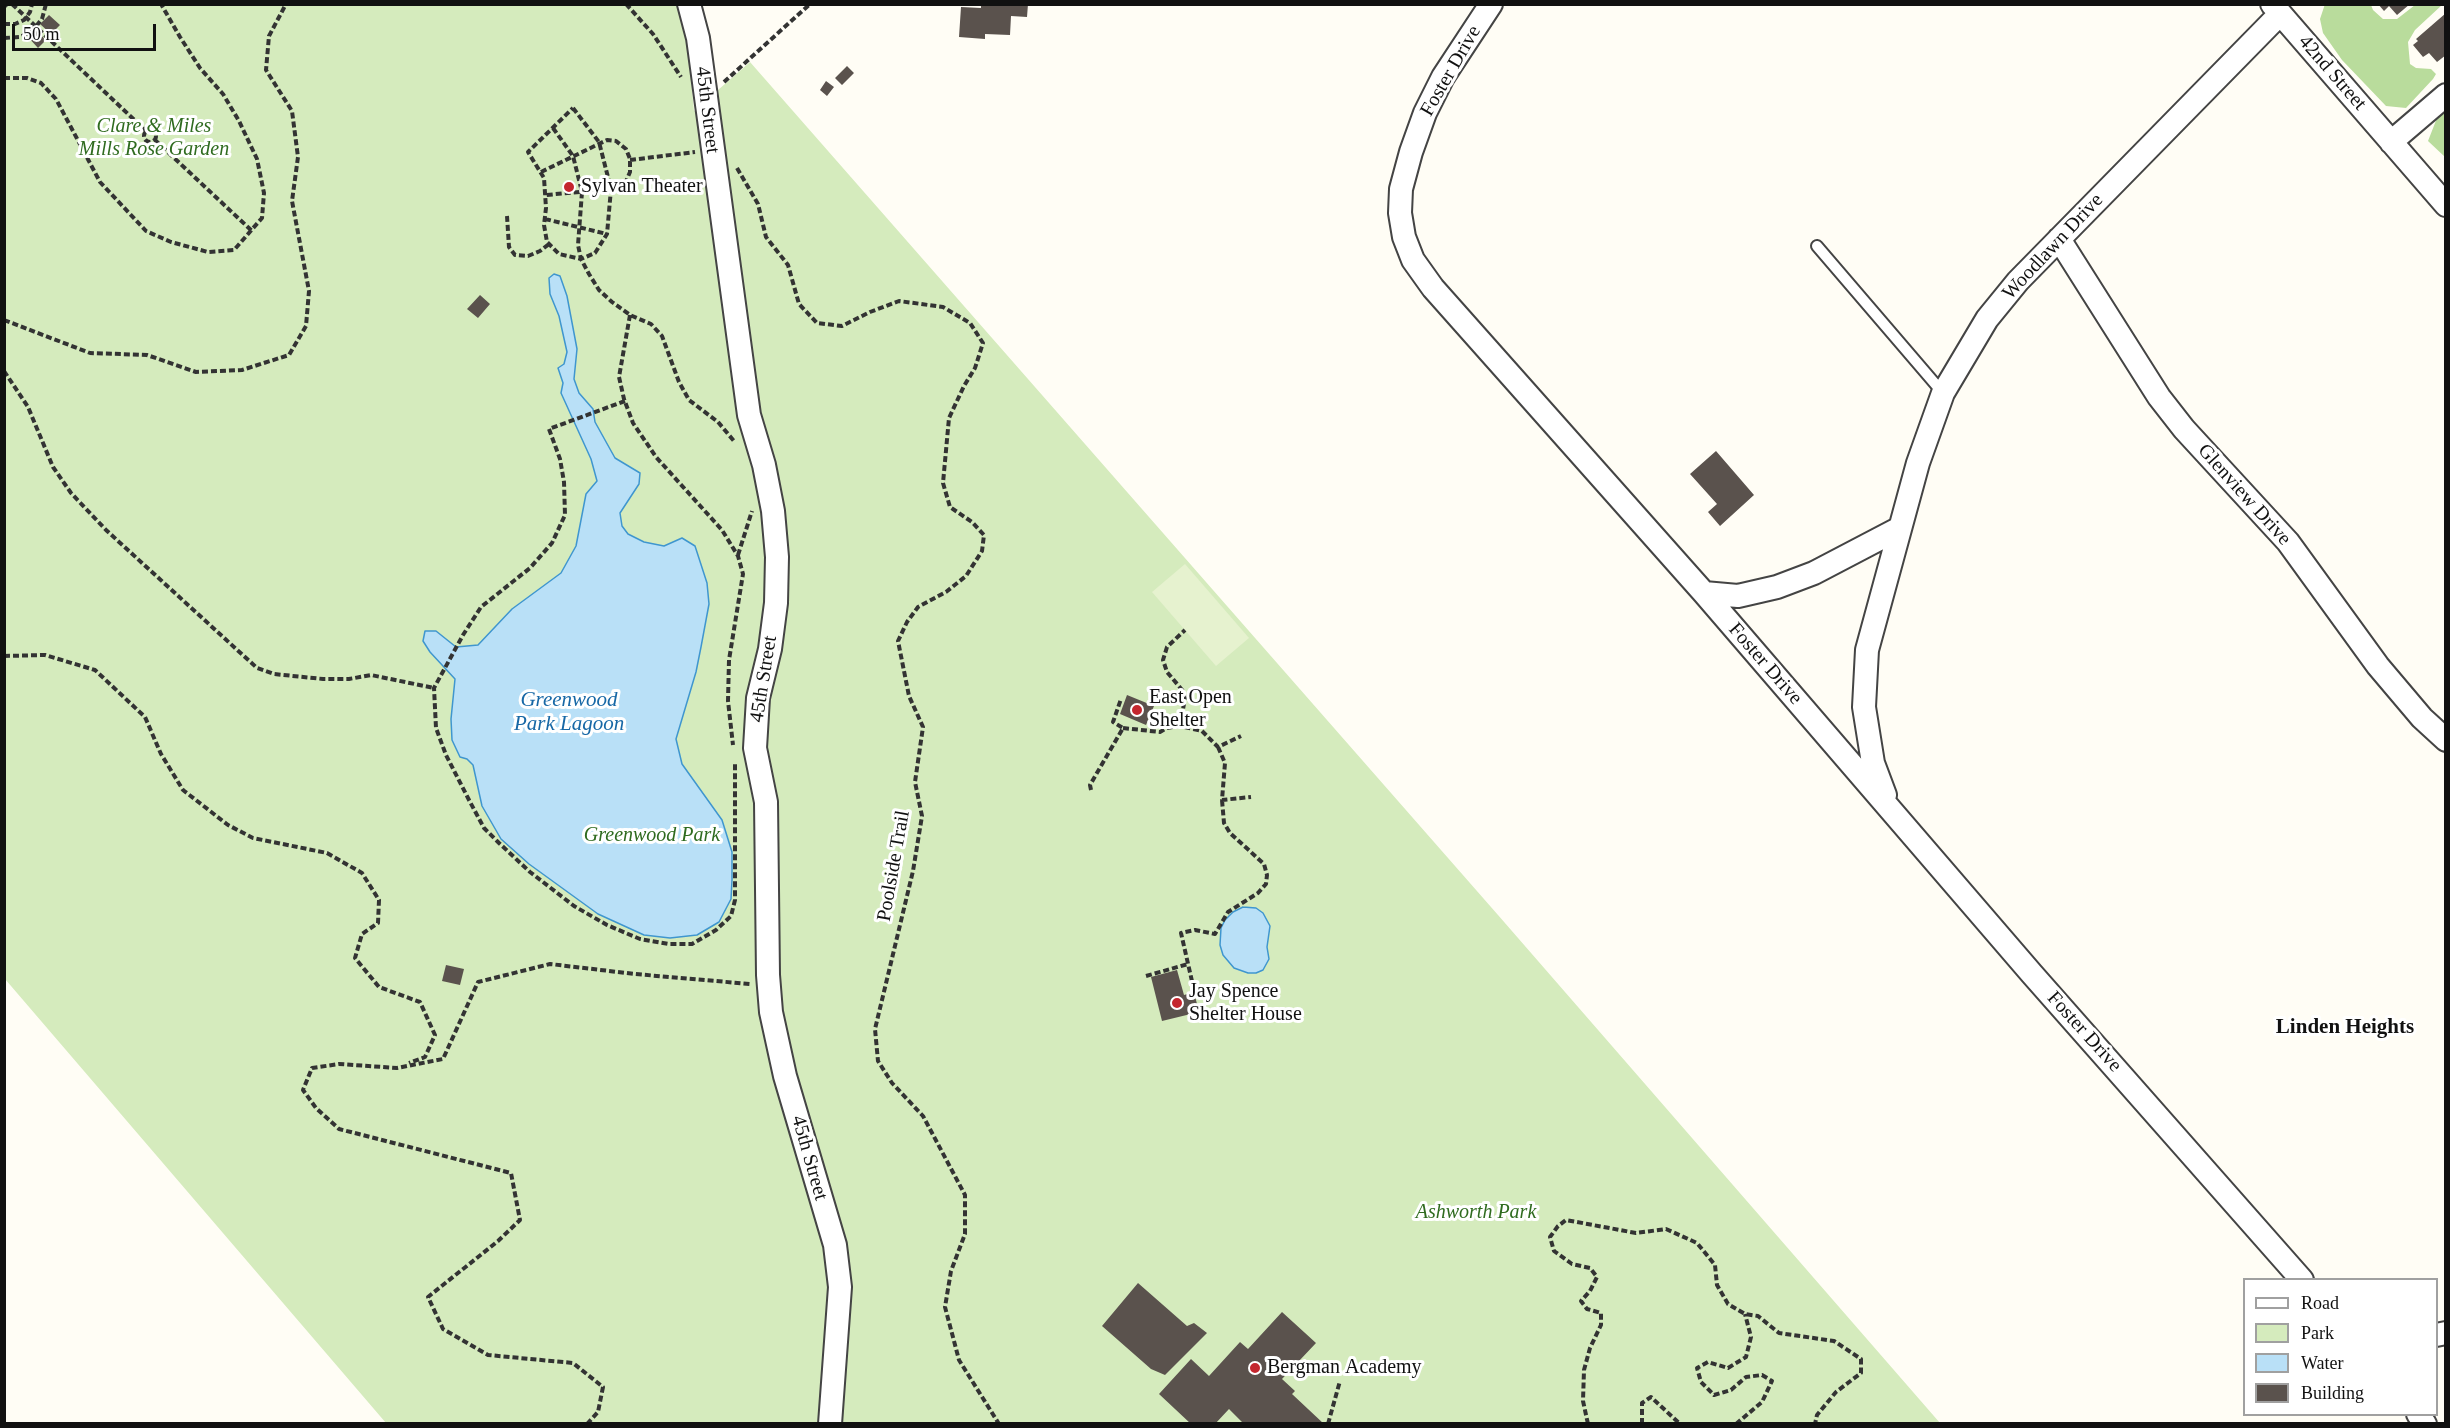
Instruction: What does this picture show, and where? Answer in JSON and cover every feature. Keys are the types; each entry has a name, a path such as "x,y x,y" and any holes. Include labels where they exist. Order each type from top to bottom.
{"street":[{"name":"45th Street","path":"689,4 698,38 696,87 748,415 764,465 773,511 777,557 776,603 770,649 758,698 755,748 766,802 769,985 771,1012 785,1076 835,1245 840,1287 830,1424"},
{"name":"Foster Drive","path":"1491,4 1443,76 1425,113 1411,152 1401,189 1400,213 1404,237 1413,260 1433,288 1704,593 2032,974 2300,1278"},
{"name":"42nd Street","path":"2276,9 2445,205"},
{"name":"Woodlawn Drive","path":"1891,810 1873,763 1864,707 1867,650 1918,463 1943,393 1987,319 2018,281 2276,9"},
{"path":"2391,142 2445,95"},
{"name":"Glenview Drive","path":"2059,239 2102,310 2184,429 2288,542 2378,666 2422,718 2445,740"},
{"path":"1704,593 1738,596 1777,587 1814,573 1900,528"}],"lane":[{"path":"1817,246 1943,393"}],"path":[{"path":"12,4 146,131"},
{"path":"4,24 15,24 26,18 32,4"},
{"path":"4,38 24,36 36,27 42,19 46,4"},
{"path":"4,78 27,78 41,83 56,99 100,182 146,231 171,242 208,252 234,250 262,218 264,193 257,159 228,103 200,68 161,4"},
{"path":"4,320 90,353 147,355 196,372 242,370 289,355 306,326 309,291 292,201 298,156 292,111 266,70 269,36 286,4"},
{"path":"626,4 696,87 724,82 810,4"},
{"path":"573,108 599,142 611,189 607,234 595,253 581,259 559,254 549,244 544,225 546,195 541,172 528,152 573,108"},
{"path":"553,128 573,156 582,192 578,245 581,259 599,290 630,315 651,324 662,336 679,382 689,400 718,422 740,447"},
{"path":"146,131 151,129 155,131 157,135 155,140"},
{"path":"146,131 145,140 151,142 155,140"},
{"path":"155,140 252,231"},
{"path":"541,172 607,140 616,141 626,149 630,159 627,181 623,188 546,195"},
{"path":"630,159 697,151"},
{"name":"Poolside Trail","path":"736,167 758,204 766,237 788,266 799,304 817,323 842,326 899,301 943,307 970,323 983,343 975,368 949,418 943,483 950,507 972,522 984,535 982,551 966,576 946,592 918,607 907,622 898,641 909,696 923,727 915,782 922,816 913,871 875,1029 878,1061 892,1083 923,1116 965,1195 965,1234 951,1271 945,1307 959,1360 999,1424"},
{"path":"507,216 509,247 515,255 528,256 549,244"},
{"path":"544,219 607,234"},
{"path":"624,401 549,429 560,459 565,493 565,515 552,543 530,568 481,607 464,635 434,688 436,728 446,755 484,828 548,886 574,906 640,939 669,944 692,944 716,930 728,919 735,900 736,776 728,701 729,660 743,574 738,556 722,530 656,457 633,423 624,401 619,377 630,315"},
{"path":"4,371 28,407 53,466 71,493 106,530 256,668 274,674 323,679 349,679 370,675 434,688"},
{"path":"738,556 752,510"},
{"path":"1180,726 1185,698 1183,691 1167,672 1163,660 1167,647 1185,630"},
{"path":"4,656 45,655 95,669 145,717 161,754 183,790 228,825 253,838 327,853 362,873 379,900 378,923 362,934 356,958 379,987 420,1002 435,1035 425,1057 397,1068"},
{"path":"1121,699 1113,722 1123,728 1161,732 1167,728 1180,726 1202,731 1218,747 1225,763 1221,800 1224,823 1230,833 1264,864 1267,875 1266,884 1258,893 1228,912 1215,934 1195,930 1181,933 1194,990"},
{"path":"1091,790 1090,785 1123,728"},
{"path":"1218,747 1241,736"},
{"path":"1221,800 1251,797"},
{"path":"587,1424 598,1412 603,1388 573,1363 488,1355 443,1329 428,1297 498,1241 520,1220 511,1173 339,1129 316,1108 303,1090 312,1068 339,1064 397,1068 442,1059 478,982 550,964 769,985"},
{"path":"1146,976 1188,964"},
{"path":"1588,1424 1583,1401 1584,1370 1590,1348 1601,1325 1601,1313 1587,1309 1581,1301 1590,1291 1597,1277 1590,1268 1572,1264 1554,1251 1550,1238 1558,1226 1566,1220 1636,1233 1666,1228 1697,1243 1715,1264 1717,1285 1728,1304 1746,1314 1758,1316 1779,1333 1834,1341 1862,1359 1861,1373 1836,1392 1817,1415 1815,1424"},
{"path":"1736,1424 1762,1402 1772,1381 1762,1375 1746,1377 1731,1390 1714,1395 1701,1382 1697,1368 1708,1362 1728,1368 1746,1357 1751,1337 1746,1314"},
{"path":"1328,1424 1340,1381"},
{"path":"1642,1424 1642,1403 1651,1397 1680,1424"}],"green space":[{"path":"2325,4 2371,5 2383,19 2397,19 2415,5 2442,5 2415,30 2408,42 2410,64 2416,68 2431,69 2436,74 2406,108 2386,106 2342,60 2323,33 2320,19"},
{"name":"Greenwood Park","path":"4,5 678,5 687,35 694,111 750,62 1940,1423 386,1423 5,979"},
{"path":"2445,111 2445,157 2428,141 2437,118"},
{"path":"1185,564 1249,638 1216,666 1152,592"}],"water":[{"name":"Greenwood Park Lagoon","path":"554,274 560,276 567,296 577,349 574,379 579,393 593,409 595,422 615,458 640,473 639,484 620,513 622,526 628,534 644,542 664,546 682,538 695,546 707,583 709,604 701,647 676,739 682,764 722,820 732,852 732,880 731,899 719,922 697,935 670,938 644,935 598,914 529,864 501,839 482,806 473,765 467,759 460,757 452,740 451,719 455,679 423,641 425,631 436,631 456,647 478,645 512,609 561,573 576,546 586,494 597,481 591,459 561,393 563,383 558,368 564,364 567,352 559,316 550,294 549,278"},
{"path":"1243,907 1256,908 1263,913 1270,926 1267,947 1269,959 1263,970 1256,973 1234,968 1223,955 1220,945 1221,928 1225,920 1233,912"}],"building":[{"path":"981,4 1028,4 1027,17 1011,16 1010,35 985,34 985,39 959,37 961,7 981,8"},
{"path":"2378,4 2410,4 2397,15 2389,6 2384,11"},
{"path":"2446,13 2446,55 2437,62 2429,53 2423,57 2413,45 2418,41 2416,39"},
{"path":"49,15 60,25 51,34 40,24"},
{"path":"35,30 46,40 38,48 28,37"},
{"path":"847,66 854,73 842,85 835,78"},
{"path":"826,81 834,87 827,96 820,90"},
{"path":"480,295 490,304 478,318 467,309"},
{"path":"1716,451 1754,495 1720,526 1708,512 1717,504 1690,474"},
{"name":"East Open Shelter","path":"1127,695 1154,706 1146,725 1120,714"},
{"path":"446,965 464,969 460,985 442,981"},
{"name":"Jay Spence Shelter House","path":"1177,970 1184,995 1194,992 1199,1012 1162,1021 1151,977"},
{"path":"1138,1283 1187,1326 1194,1323 1207,1333 1165,1375 1151,1369 1102,1326"},
{"name":"Bergman Academy","path":"1282,1312 1316,1343 1282,1379 1295,1391 1292,1394 1324,1424 1244,1424 1229,1409 1215,1424 1191,1424 1159,1394 1191,1359 1209,1376 1240,1342 1248,1349"}],"place":[{"name":"Sylvan Theater","path":"569,187"},
{"name":"East Open Shelter","path":"1137,710"},
{"name":"Jay Spence Shelter House","path":"1177,1003"},
{"name":"Bergman Academy","path":"1255,1368"}],"district":[{"name":"Linden Heights","path":"2345,1028"}],"park label":[{"name":"Clare & Miles Mills Rose Garden","path":"154,138"},
{"name":"Ashworth Park","path":"1476,1213"}]}
